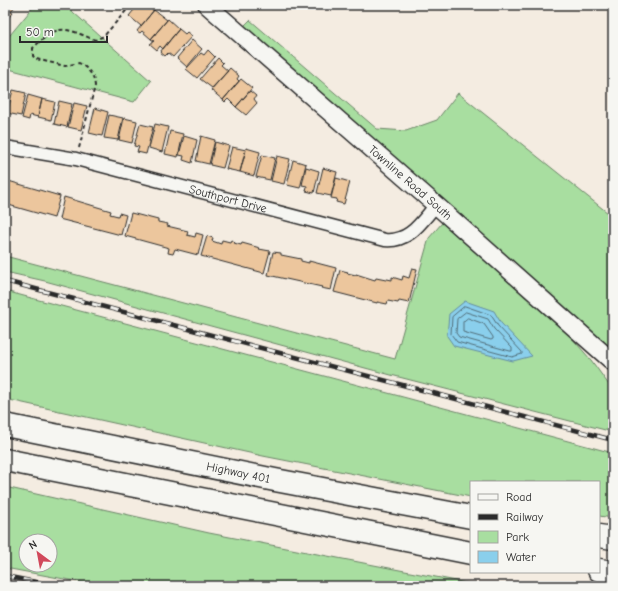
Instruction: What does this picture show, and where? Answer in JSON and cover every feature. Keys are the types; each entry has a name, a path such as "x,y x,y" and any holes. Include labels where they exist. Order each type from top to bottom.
{"highway":[{"name":"Highway 401","path":"5,425 470,517"},
{"path":"5,460 470,553"},
{"path":"600,536 613,538"},
{"path":"600,570 613,572"}],"street":[{"name":"Townline Road South","path":"207,5 613,362"},
{"name":"Southport Drive","path":"5,147 76,159 385,240 393,241 403,238 414,230 436,205"}],"path":[{"path":"76,159 94,91 95,86 93,78 89,70 79,63 65,66 36,59 33,56 33,48 44,38 61,29 66,29 95,40 99,39 104,36 131,5"}],"green space":[{"path":"35,5 65,5 151,81 134,102 5,68 5,41"},
{"path":"250,20 377,129 406,131 437,120 458,93 613,217 613,352 244,26"},
{"path":"442,223 570,336 591,360 609,385 613,385 613,432 391,375 45,281 5,272 5,256 395,359 429,238"},
{"path":"5,291 613,453 613,518 600,516 600,481 470,481 470,497 263,456 5,399"},
{"path":"5,487 209,533 482,586 102,586 32,573 58,573 58,533 18,533 18,570 5,568"}],"water":[{"path":"465,301 494,311 501,323 532,356 513,361 454,346 447,336 449,314"}],"building":[{"path":"5,5 16,5 11,11 13,12 9,17 5,13"},
{"path":"138,5 142,5 144,7 149,5 154,10 141,26 129,16"},
{"path":"154,10 167,20 151,39 142,31 140,33 137,31"},
{"path":"168,19 179,29 163,49 160,46 157,50 150,44 154,41 151,39"},
{"path":"179,29 185,34 187,32 192,36 173,57 168,53 165,56 160,52"},
{"path":"192,40 202,49 187,67 177,58"},
{"path":"208,50 215,57 197,78 186,69 201,53 204,55"},
{"path":"218,58 223,63 221,65 228,71 212,88 200,79"},
{"path":"230,68 239,76 237,79 239,81 223,100 211,90"},
{"path":"241,79 252,88 236,107 228,99 225,102 223,100"},
{"path":"13,90 26,93 21,116 7,113"},
{"path":"5,91 10,92 5,109"},
{"path":"250,91 256,96 254,99 257,103 246,115 236,107"},
{"path":"28,95 42,99 38,117 30,115 29,120 22,118"},
{"path":"42,99 55,102 51,120 38,117"},
{"path":"59,101 72,104 67,127 54,124"},
{"path":"74,103 87,106 81,130 68,127"},
{"path":"95,108 108,112 102,136 89,133"},
{"path":"109,115 123,118 118,140 104,138"},
{"path":"124,118 137,121 132,143 119,140"},
{"path":"140,124 153,127 146,154 137,152 139,147 134,146"},
{"path":"155,124 168,127 162,152 149,148"},
{"path":"170,131 183,134 178,157 165,154"},
{"path":"184,136 197,140 192,163 183,160 184,156 179,155"},
{"path":"201,136 215,140 209,164 196,161"},
{"path":"215,142 229,146 223,168 210,165"},
{"path":"232,147 246,150 240,172 226,169"},
{"path":"246,148 260,152 254,176 240,172"},
{"path":"262,155 275,158 270,180 256,177"},
{"path":"277,156 290,159 284,184 271,181"},
{"path":"293,160 306,164 300,188 287,185"},
{"path":"306,167 319,171 314,193 306,191 307,186 302,185"},
{"path":"323,168 337,172 331,196 317,193"},
{"path":"336,178 350,182 344,204 336,202 337,199 331,198"},
{"path":"5,180 60,196 54,218 5,204"},
{"path":"64,197 111,211 110,214 118,216 119,213 126,215 121,235 59,219"},
{"path":"131,213 158,220 158,222 168,224 167,226 188,231 187,235 195,237 196,233 203,235 198,255 175,249 173,254 168,253 169,248 125,236"},
{"path":"207,236 213,238 212,241 221,244 222,240 230,242 231,240 235,242 234,243 241,245 242,243 270,251 264,273 201,256"},
{"path":"273,252 301,259 301,261 309,263 309,261 336,268 331,290 268,275"},
{"path":"412,268 417,269 409,303 388,301 387,304 377,303 334,292 340,270 375,280 376,278 392,280 392,277 402,280 403,276 409,278"}],"railway":[{"path":"5,281 613,440"},
{"path":"5,576 56,586"},
{"path":"5,583 18,586"}]}
